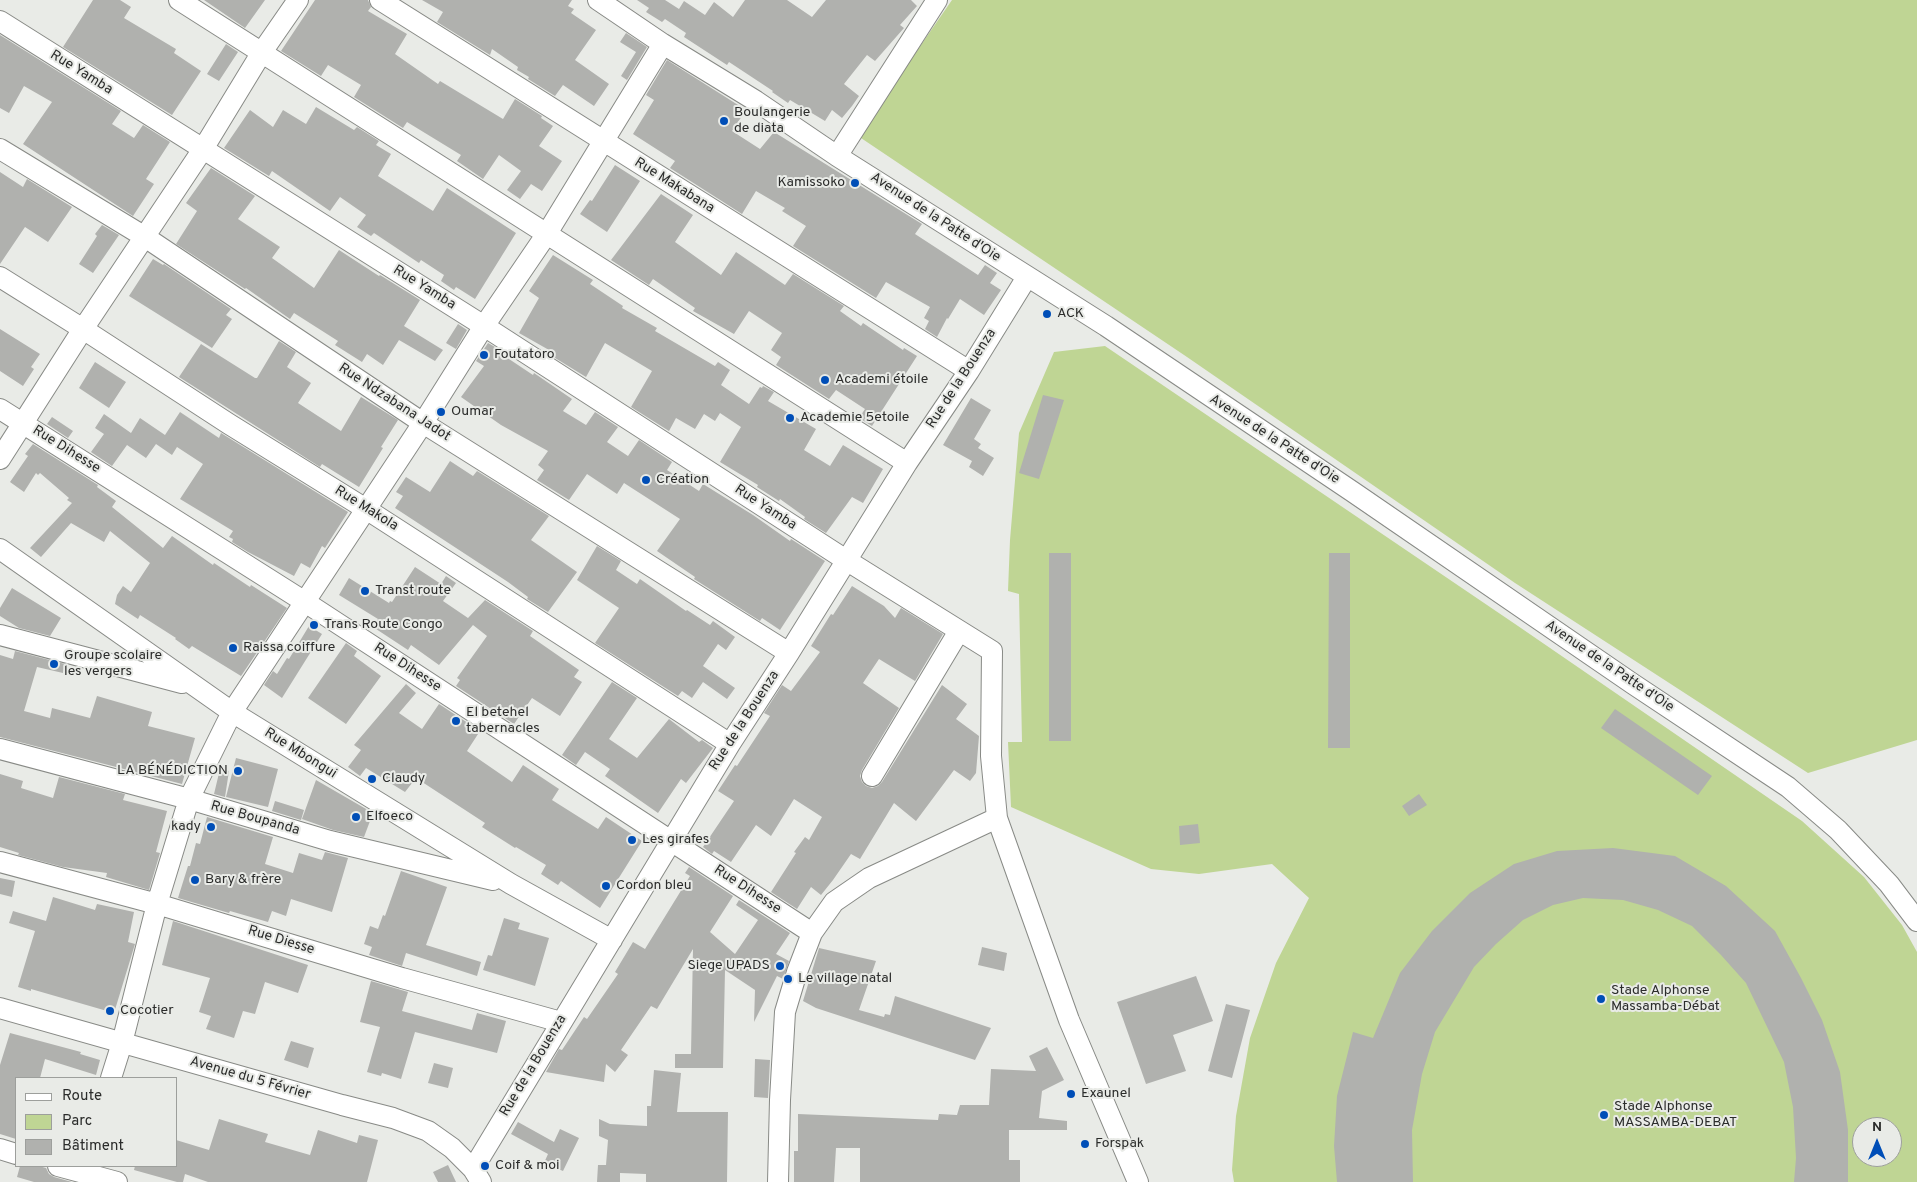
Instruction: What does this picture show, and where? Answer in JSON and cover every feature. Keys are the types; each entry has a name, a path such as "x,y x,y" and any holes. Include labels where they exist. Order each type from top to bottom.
{"street":[{"path":"179,0 907,463"},
{"path":"0,460 83,328 145,237 262,52 298,0"},
{"name":"Rue Makabana","path":"380,0 969,371"},
{"name":"Avenue de la Patte d'Oie","path":"598,0 663,44 756,101 837,156 1106,326 1788,787 1838,830 1889,884 1917,921"},
{"path":"837,156 937,0"},
{"name":"Rue Yamba","path":"0,21 484,326 846,560 992,651 991,756 997,818"},
{"path":"111,1077 122,1043 157,904 189,799 232,712 424,423 484,326 546,234 663,44"},
{"name":"Rue Ndzabana Jadot","path":"0,150 145,237 424,423 789,653"},
{"name":"Rue Makola","path":"0,277 83,328 229,424 366,509 730,744"},
{"name":"Rue de la Bouenza","path":"477,1176 560,1022 612,940 671,840 907,463 969,371 1027,277"},
{"name":"Rue Dihesse","path":"0,408 305,602 812,932"},
{"name":"Rue Mbongui","path":"0,549 232,712 511,884 612,940"},
{"path":"872,776 960,631"},
{"path":"0,635 196,687"},
{"name":"Rue Boupanda","path":"0,749 189,799 330,841 511,884"},
{"path":"778,1182 779,1117 785,1012 812,932 834,902 869,878 997,818 1069,1020 1138,1182"},
{"name":"Rue Diesse","path":"0,862 157,904 402,978 560,1022"},
{"name":"Avenue du 5 Février","path":"0,1008 393,1118 428,1130 452,1148 477,1176"},
{"path":"0,1149 15,1154"},
{"path":"61,1167 117,1182"}],"green space":[{"path":"952,0 1917,0 1917,740 1808,773 1515,583 1187,357 858,136"},
{"path":"1105,346 1802,821 1864,877 1902,925 1917,952 1917,1182 1234,1182 1232,1170 1236,1116 1250,1038 1276,963 1309,898 1272,864 1199,874 1151,869 1011,807 1008,742 1022,742 1019,594 1008,591 1010,540 1019,433 1054,352"}],"building":[{"path":"93,0 120,0 131,7 124,18 176,49 174,53 201,71 172,115 63,47"},
{"path":"204,0 265,0 245,28"},
{"path":"315,0 368,0 371,7 368,11 407,34 395,54 438,84 440,81 503,119 515,99 542,116 541,118 553,126 539,146 562,161 542,191 531,184 520,199 507,190 521,171 499,155 483,179 457,161 461,155 407,122 403,128 354,97 361,85 328,65 321,76 281,51"},
{"path":"422,0 572,0 568,6 574,9 571,13 596,30 575,60 609,84 594,106 563,85 555,96 528,79 529,77 517,70 518,67 492,49 490,55 437,22 443,12"},
{"path":"637,0 665,0 679,9 684,1 705,15 714,2 733,17 745,0 787,0 812,17 826,0 911,0 917,6 900,25 904,28 875,61 867,55 844,84 859,96 852,106 842,118 832,110 825,121 790,100 788,103 729,62 727,65 684,37 686,33 665,19 662,22 646,12 649,8"},
{"path":"626,33 647,47 627,80 621,76 636,52 620,42"},
{"path":"0,35 121,111 112,124 134,138 143,125 170,142 146,179 154,184 133,216 23,144 52,102 24,86 9,113 0,108"},
{"path":"226,44 238,52 219,81 207,74"},
{"path":"667,60 746,110 732,131 760,149 774,132 922,224 915,234 978,275 985,265 997,273 990,283 1001,290 984,315 960,299 937,337 925,329 929,321 924,318 930,307 886,282 876,298 793,246 806,226 782,211 785,208 756,191 742,214 670,168 675,161 633,134 654,100 646,95"},
{"path":"316,107 354,130 357,127 379,141 376,145 391,154 378,176 433,211 447,188 516,233 475,299 456,287 454,290 441,281 444,275 421,260 419,263 374,233 371,236 357,227 366,215 340,197 330,211 272,171 269,176 224,148 250,110 273,127 283,110 306,124"},
{"path":"615,165 640,181 607,232 580,214 590,200 592,201"},
{"path":"211,168 255,196 238,219 280,247 272,258 314,288 339,250 420,300 404,326 443,350 435,361 399,340 383,365 367,354 362,362 335,345 338,341 294,313 290,319 246,288 176,244 197,211 186,203"},
{"path":"0,172 23,187 27,179 72,207 48,242 25,227 0,264"},
{"path":"661,194 693,215 675,242 721,275 736,252 785,285 793,274 844,306 840,311 861,326 863,323 903,350 904,348 917,356 872,426 859,418 865,409 836,390 829,399 776,365 781,357 771,350 782,333 749,311 734,334 693,311 695,308 653,279 649,285 611,260"},
{"path":"102,225 119,235 93,273 79,264"},
{"path":"553,255 593,280 590,284 623,306 622,308 657,328 655,331 715,366 718,362 730,370 721,385 749,404 760,387 762,388 763,386 774,392 768,401 816,429 804,450 830,466 843,445 883,469 863,503 852,497 826,533 804,519 805,517 780,499 779,501 757,487 758,485 720,462 741,427 720,413 715,421 704,414 695,429 676,418 669,431 631,407 652,371 605,343 586,377 547,353 549,350 519,333 539,298 529,291"},
{"path":"153,259 164,264 231,309 226,315 232,319 212,348 129,296"},
{"path":"458,324 467,330 456,349 446,343"},
{"path":"0,329 40,354 31,367 34,369 23,386 0,371"},
{"path":"279,341 296,352 287,367 311,383 298,403 341,431 361,397 398,420 359,487 322,464 320,467 179,377 201,344 257,378"},
{"path":"488,343 533,375 534,373 572,399 563,411 586,425 595,412 618,427 607,442 628,456 639,440 672,462 667,470 699,491 703,484 790,541 791,539 825,561 780,630 762,618 760,621 694,579 695,577 657,551 680,519 624,483 617,494 587,474 569,500 537,480 544,470 538,465 548,451 501,425 461,397 484,366 476,361"},
{"path":"95,362 126,382 109,408 79,388"},
{"path":"1043,395 1064,400 1039,479 1019,473"},
{"path":"971,398 991,410 974,439 981,444 978,448 994,458 983,476 969,467 972,461 943,445"},
{"path":"180,412 219,438 221,433 348,512 325,548 322,546 310,568 301,563 294,576 248,552 232,542 233,539 229,537 233,531 180,499 203,464 177,447 172,455 156,444 146,458 127,445 112,466 91,452 104,434 95,428 104,414 131,433 140,418 165,435"},
{"path":"52,417 73,431 68,438 47,424"},
{"path":"33,444 98,485 97,487 116,501 112,507 163,548 172,536 213,565 214,563 250,587 251,585 287,608 241,676 192,646 189,649 176,638 140,615 138,619 115,604 117,595 123,586 131,592 150,563 110,531 104,542 71,523 41,557 30,548 72,503 67,500 69,498 40,473 38,475 36,473 24,492 10,482 28,456 25,454"},
{"path":"450,461 473,476 477,471 549,516 531,540 577,572 548,612 527,599 528,597 508,582 395,508 403,496 396,492 406,477 430,492"},
{"path":"597,546 621,561 616,570 637,584 640,579 686,611 710,625 713,621 735,637 726,650 718,644 703,666 735,688 727,699 703,682 692,698 682,691 678,696 595,643 619,608 577,580"},
{"path":"1049,553 1071,553 1071,741 1049,741"},
{"path":"1329,553 1350,553 1350,748 1328,748"},
{"path":"415,567 441,584 446,576 456,583 443,601 468,618 485,600 533,631 530,636 579,670 574,677 582,682 560,716 532,698 514,724 456,686 460,680 457,678 487,636 473,625 439,665 411,645 408,650 373,627 378,619 339,595 349,578 389,603 390,601 392,602"},
{"path":"852,586 884,606 895,618 901,608 943,634 915,681 879,659 863,683 899,708 862,770 860,776 862,782 872,788 882,782 942,685 967,704 956,719 979,736 976,773 970,781 954,770 916,821 894,803 860,859 851,854 821,895 811,887 797,909 771,892 796,853 794,852 805,837 809,840 822,817 794,799 771,836 756,825 731,862 714,851 712,854 703,847 734,801 718,791 770,716 764,713 782,685 791,691 820,652 811,646 831,614 833,615"},
{"path":"12,588 61,618 50,636 19,628 0,616 0,608"},
{"path":"309,626 322,634 282,698 264,685 273,671 277,674 287,658 289,659"},
{"path":"346,643 357,651 354,656 381,676 346,724 308,698"},
{"path":"15,651 65,664 63,673 37,667 24,711 50,718 52,708 90,718 97,696 152,712 148,726 195,738 182,784 0,737 0,655 13,659"},
{"path":"612,682 637,698 609,739 637,758 669,719 699,742 702,740 713,748 686,783 681,779 658,813 605,776 610,769 585,752 576,765 562,755"},
{"path":"406,684 416,693 399,713 422,729 439,704 480,731 467,751 512,782 523,765 559,789 552,800 598,829 606,817 642,841 600,908 561,881 558,885 541,874 546,865 482,827 485,823 416,778 405,792 366,768 360,776 348,767 361,750 354,745"},
{"path":"1615,709 1712,776 1698,795 1601,728"},
{"path":"236,758 278,769 268,807 226,797"},
{"path":"220,769 229,771 225,797 214,794"},
{"path":"0,774 23,781 21,788 53,798 59,777 125,794 123,800 167,811 156,852 160,853 149,890 106,877 107,873 63,867 18,855 19,853 0,847"},
{"path":"316,780 373,813 364,837 333,830 302,819"},
{"path":"1419,794 1427,805 1409,816 1402,806"},
{"path":"275,801 304,810 301,820 272,811"},
{"path":"207,817 273,837 265,864 293,873 299,853 322,860 325,852 348,858 332,912 291,899 286,916 272,911 268,922 178,898 196,843 200,844"},
{"path":"1198,824 1200,843 1180,845 1179,826"},
{"path":"1613,848 1675,856 1726,886 1775,931 1822,1020 1840,1072 1848,1130 1848,1182 1794,1182 1796,1158 1793,1107 1784,1062 1746,983 1721,955 1692,926 1658,910 1623,900 1583,898 1553,905 1523,920 1496,944 1474,967 1435,1032 1422,1074 1412,1130 1413,1182 1337,1182 1334,1146 1337,1096 1353,1032 1373,1038 1400,973 1432,931 1470,893 1514,864 1557,851"},
{"path":"689,867 733,896 710,932 735,954 758,920 736,905 739,900 790,933 776,954 789,961 783,979 777,976 754,1022 755,990 725,970 723,1068 675,1068 675,1054 691,1054 693,949 657,1009 651,1006 621,1050 628,1055 615,1072 606,1064 604,1082 546,1072 559,1049 562,1050 584,1017 587,1019 618,974 615,972 633,942 645,949 690,876 685,873"},
{"path":"401,871 447,887 426,945 481,962 477,976 406,953 402,966 369,955 372,947 364,944 370,926 378,929 383,915 385,916"},
{"path":"0,878 15,881 12,897 0,894"},
{"path":"53,897 95,910 97,904 134,912 128,942 135,944 114,1013 18,987 35,931 9,923 13,911 46,921"},
{"path":"504,918 520,923 518,929 549,938 535,986 483,970 488,955 492,956"},
{"path":"173,921 308,965 298,993 265,982 255,1014 243,1011 234,1038 206,1029 211,1016 199,1012 210,978 162,965"},
{"path":"982,947 1007,953 1004,971 978,965"},
{"path":"819,948 876,961 859,1010 884,1017 885,1014 890,1015 895,996 991,1028 975,1060 816,1008 803,1001"},
{"path":"1196,976 1213,1021 1173,1035 1186,1071 1146,1084 1117,1002"},
{"path":"371,981 408,992 402,1011 472,1030 477,1013 506,1021 497,1053 415,1032 401,1079 382,1073 381,1076 367,1072 380,1027 360,1022"},
{"path":"1226,1004 1250,1010 1232,1078 1208,1071"},
{"path":"10,1033 81,1052 80,1054 100,1060 96,1075 45,1059 40,1077 15,1077 15,1139 0,1134 0,1065"},
{"path":"291,1041 314,1048 308,1068 284,1060"},
{"path":"1047,1047 1064,1080 1042,1091 1039,1118 1067,1121 1067,1130 1009,1130 1009,1160 1020,1160 1020,1182 860,1182 860,1148 836,1148 834,1182 794,1182 794,1151 798,1151 798,1114 938,1120 939,1114 957,1115 960,1105 989,1105 991,1069 1036,1071 1029,1056"},
{"path":"755,1059 770,1060 768,1098 754,1097"},
{"path":"434,1063 453,1068 448,1088 428,1083"},
{"path":"654,1070 681,1073 677,1112 728,1112 727,1182 646,1182 646,1174 620,1173 620,1182 597,1182 598,1165 606,1165 608,1140 599,1136 599,1119 610,1124 647,1126 647,1106 651,1106"},
{"path":"219,1119 268,1134 265,1142 310,1155 318,1130 357,1143 359,1135 378,1140 367,1182 208,1182 185,1174 183,1182 177,1182 134,1170 135,1167 178,1167 178,1141 209,1150"},
{"path":"518,1122 554,1142 560,1129 579,1138 563,1171 544,1163 548,1154 511,1134"},
{"path":"448,1165 456,1182 438,1182 433,1172"},
{"path":"20,1167 42,1167 46,1168 49,1174 54,1177 72,1182 34,1182 17,1177"}],"place":[{"name":"Boulangerie de diata","path":"724,121"},
{"name":"Kamissoko","path":"855,183"},
{"name":"ACK","path":"1047,314"},
{"name":"Foutatoro","path":"484,355"},
{"name":"Academi étoile","path":"825,380"},
{"name":"Oumar","path":"441,412"},
{"name":"Academie 5etoile","path":"790,418"},
{"name":"Création","path":"646,480"},
{"name":"Transt route","path":"365,591"},
{"name":"Trans Route Congo","path":"314,625"},
{"name":"Raissa coiffure","path":"233,648"},
{"name":"Groupe scolaire les vergers","path":"54,664"},
{"name":"El betehel tabernacles","path":"456,721"},
{"name":"LA BÉNÉDICTION","path":"238,771"},
{"name":"Claudy","path":"372,779"},
{"name":"Elfoeco","path":"356,817"},
{"name":"kady","path":"211,827"},
{"name":"Les girafes","path":"632,840"},
{"name":"Bary & frère","path":"195,880"},
{"name":"Cordon bleu","path":"606,886"},
{"name":"Siege UPADS","path":"780,966"},
{"name":"Le village natal","path":"788,979"},
{"name":"Stade Alphonse Massamba-Débat","path":"1601,999"},
{"name":"Cocotier","path":"110,1011"},
{"name":"Exaunel","path":"1071,1094"},
{"name":"Stade Alphonse MASSAMBA-DEBAT","path":"1604,1115"},
{"name":"Forspak","path":"1085,1144"},
{"name":"Coif & moi","path":"485,1166"}]}
